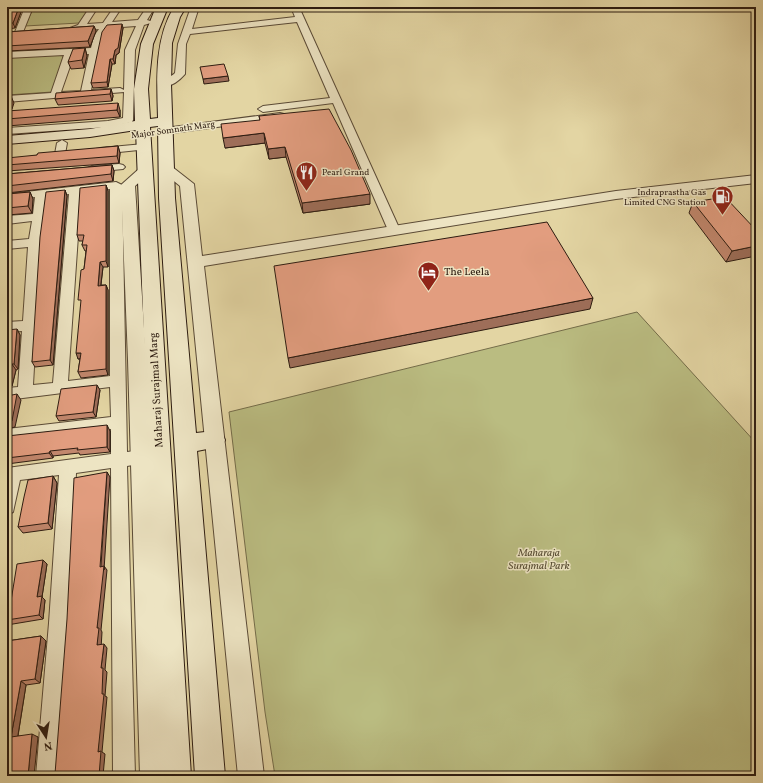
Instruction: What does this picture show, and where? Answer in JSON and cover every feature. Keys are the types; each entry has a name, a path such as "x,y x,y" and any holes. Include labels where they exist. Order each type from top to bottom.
{"main road":[{"name":"Maharaj Surajmal Marg","path":"147,15 147,44 142,69 141,89 145,171 140,458 176,776"},
{"name":"Maharaj Surajmal Marg","path":"185,21 174,17 166,43 164,84 166,169 210,776"},
{"name":"Major Somnath Marg","path":"7,148 60,152 107,140 144,135 165,126"},
{"name":"Major Somnath Marg","path":"7,140 90,133 144,135"},
{"path":"185,444 214,440"}],"street":[{"path":"81,27 94,7"},
{"path":"85,93 94,51 94,36 104,26 118,7"},
{"path":"185,21 195,7"},
{"path":"13,18 26,10"},
{"path":"7,33 23,31 26,10"},
{"path":"185,21 298,13 394,230"},
{"path":"65,28 104,26 147,15"},
{"path":"120,69 126,42 147,15"},
{"path":"7,131 108,124 128,120 130,50 147,15"},
{"path":"7,55 94,51"},
{"path":"55,95 70,52"},
{"path":"7,99 85,93 120,87 122,105"},
{"name":"Major Somnath Marg","path":"165,126 337,104"},
{"path":"90,152 144,135"},
{"path":"82,170 119,167"},
{"path":"166,169 187,184 251,776"},
{"path":"195,262 616,195 756,179"},
{"path":"7,197 116,185 117,381 119,422 140,458 153,776"},
{"path":"60,388 75,190"},
{"path":"25,392 37,217 41,194"},
{"path":"7,220 37,217"},
{"path":"7,245 35,242"},
{"path":"7,327 30,325"},
{"path":"7,394 117,381"},
{"path":"7,435 119,422"},
{"path":"7,507 10,475 140,458"},
{"path":"124,776 140,458"},
{"path":"47,776 59,624 68,467"}],"green space":[{"path":"34,7 90,7 79,23 25,26"},
{"path":"64,54 52,92 7,95 7,58"},
{"name":"Maharaja Surajmal Park","path":"637,312 756,443 756,776 275,776 265,712 229,412"}],"building":[{"path":"7,7 19,7 13,23 7,24"},
{"path":"122,24 118,48 115,50 113,59 110,59 107,82 91,83 102,32 107,25"},
{"path":"94,26 88,41 7,46 7,32"},
{"path":"85,48 82,60 68,62 73,49"},
{"path":"224,64 228,76 203,79 200,67"},
{"path":"111,89 110,94 55,99 56,93"},
{"path":"11,96 9,102 7,103 7,97"},
{"path":"118,103 117,110 7,119 7,111"},
{"path":"329,109 351,150 370,194 302,203 285,147 268,149 264,133 223,138 221,124 260,120 259,116"},
{"path":"118,146 117,156 7,165 7,158 37,155 38,153"},
{"path":"112,165 111,174 7,186 7,174"},
{"path":"106,185 106,261 100,262 98,286 106,285 106,369 78,372 81,353 76,353 81,300 78,300 81,270 84,269 87,245 82,245 84,235 77,235 80,188"},
{"path":"65,190 50,360 32,362 40,237 46,192"},
{"path":"30,192 28,206 7,208 7,194"},
{"path":"725,197 756,230 756,246 732,251 693,202"},
{"name":"The Leela","path":"547,222 593,298 288,358 274,266"},
{"path":"17,329 14,364 12,364 9,381 7,381 7,330"},
{"path":"97,385 93,412 56,416 61,389"},
{"path":"17,394 12,421 7,422 7,396"},
{"path":"107,425 107,447 50,451 49,453 7,458 7,436"},
{"path":"107,472 100,567 104,566 97,628 99,628 97,645 104,644 101,668 103,668 102,694 104,694 98,752 101,751 99,776 50,776 55,774 67,619 74,478"},
{"path":"53,476 48,523 18,527 28,480"},
{"path":"43,560 37,597 42,596 39,615 7,620 7,601 11,601 17,564"},
{"path":"41,636 35,679 21,681 11,737 32,734 28,776 7,776 7,641"}],"place":[{"name":"Pearl Grand","path":"307,192"},
{"name":"Indraprastha Gas Limited CNG Station","path":"722,216"},
{"name":"The Leela","path":"429,292"}]}
